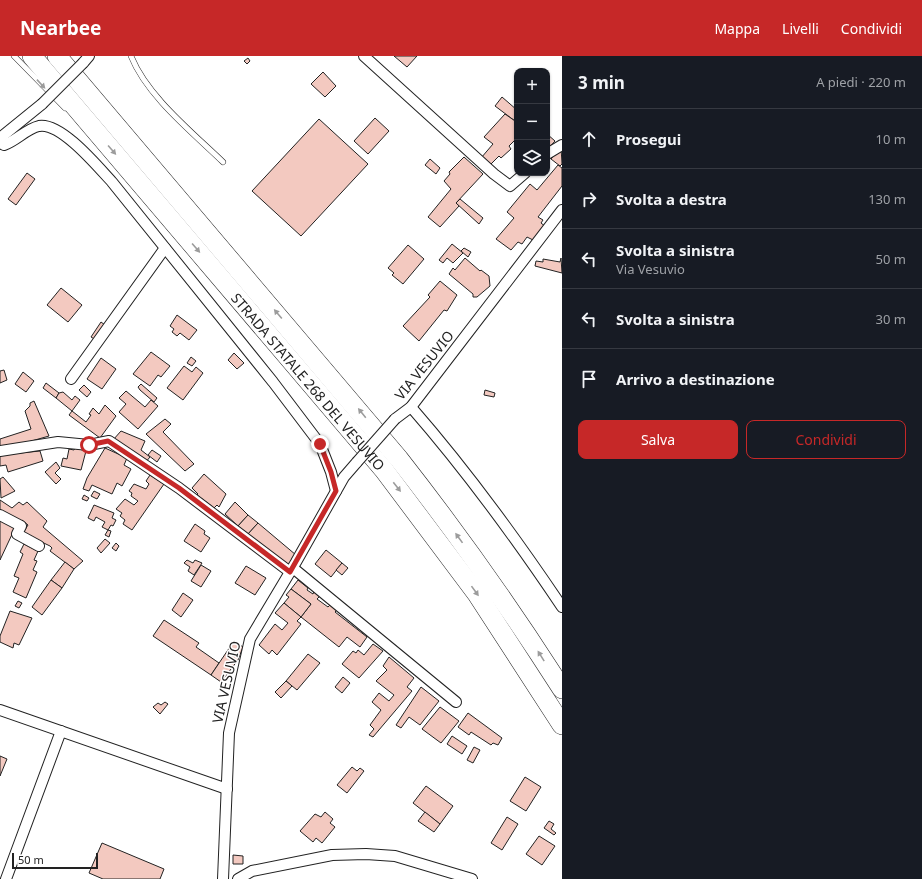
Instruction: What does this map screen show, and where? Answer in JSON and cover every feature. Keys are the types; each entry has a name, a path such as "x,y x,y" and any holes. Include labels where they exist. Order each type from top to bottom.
{"highway":[{"name":"STRADA STATALE 268 DEL VESUVIO","path":"32,56 335,410 389,476 477,594 562,725"},
{"name":"STRADA STATALE 268 DEL VESUVIO","path":"57,56 336,382 399,459 447,521 491,582 562,689"}],"street":[{"path":"364,56 494,174 510,186 522,176"},
{"path":"0,138 42,104 86,59"},
{"path":"0,143 4,145 12,142 24,133 40,126 54,129 84,152 166,248 273,382 320,444 331,472 336,491"},
{"path":"550,152 562,145"},
{"name":"VIA VESUVIO","path":"223,879 229,733 250,639 292,570 344,477 395,419 411,407 562,210"},
{"path":"71,379 166,248"},
{"path":"411,407 463,468 521,546 562,607"},
{"path":"0,451 58,442 89,445 108,441 179,488 292,570 456,702"},
{"path":"0,515 20,526 17,534 40,546"},
{"path":"0,710 227,789"},
{"path":"6,879 61,732"},
{"path":"238,879 252,871 332,855 366,854 395,856 472,879"}],"lane":[{"path":"14,56 56,100 68,110"},
{"path":"131,56 142,79 223,162"},
{"path":"74,115 98,134"}],"building":[{"path":"394,56 417,56 407,67"},
{"path":"248,58 250,61 247,64 244,61"},
{"path":"323,72 336,86 325,97 311,84"},
{"path":"502,97 514,107 514,120 495,106"},
{"path":"505,114 514,120 514,141 509,146 511,149 501,158 499,156 489,166 481,158 493,144 484,137"},
{"path":"375,118 389,131 368,154 354,141"},
{"path":"319,119 368,164 301,236 252,191"},
{"path":"550,137 555,141 550,147"},
{"path":"561,147 562,164 560,166 551,159"},
{"path":"464,157 483,174 456,203 459,206 440,227 428,217 451,189 444,181 450,174 449,172"},
{"path":"430,159 440,168 436,174 425,165"},
{"path":"558,165 562,168 562,186 538,217 543,220 541,223 546,227 535,241 527,237 522,244 518,242 511,250 496,239 514,218 507,212 530,184 537,190"},
{"path":"27,173 35,179 16,205 8,199"},
{"path":"460,199 483,218 479,224 456,203"},
{"path":"452,244 463,253 453,263 447,258 443,263 439,260"},
{"path":"408,245 424,259 403,284 392,275 394,273 388,268"},
{"path":"464,248 471,252 468,257 461,251"},
{"path":"465,258 480,271 481,270 489,276 490,286 477,297 473,297 473,294 449,274 453,268 455,270"},
{"path":"561,258 562,273 535,266 536,261 543,262 543,259 560,262"},
{"path":"440,281 457,295 447,311 444,310 419,341 403,326 430,297 428,295"},
{"path":"61,288 82,305 68,322 47,305"},
{"path":"177,315 197,330 189,340 180,333 177,336 172,332 174,329 170,326"},
{"path":"101,322 105,325 96,340 91,337"},
{"path":"151,352 170,366 161,377 158,375 150,386 133,374"},
{"path":"234,353 244,363 237,369 228,360"},
{"path":"191,357 196,361 192,366 187,363"},
{"path":"101,358 116,369 102,389 87,379"},
{"path":"184,366 192,372 196,367 203,373 183,400 167,388"},
{"path":"4,370 7,380 0,383 0,371"},
{"path":"23,372 34,381 26,392 15,384"},
{"path":"46,383 59,393 56,398 43,388"},
{"path":"141,384 157,398 154,402 140,390 138,387"},
{"path":"84,385 91,392 87,397 79,390"},
{"path":"485,390 495,393 494,397 484,395"},
{"path":"126,391 145,407 151,400 158,406 138,429 119,412 126,404 119,398"},
{"path":"63,392 72,400 75,396 80,400 72,411 56,398 59,393"},
{"path":"34,401 49,436 21,444 0,447 0,439 31,429 25,411 30,406 30,403"},
{"path":"105,405 116,416 100,438 69,415 72,411 86,422 91,415 89,414 93,408 99,414"},
{"path":"165,419 171,424 163,432 194,464 185,471 146,434"},
{"path":"121,431 145,441 141,450 150,457 145,463 113,440"},
{"path":"75,448 86,451 81,470 61,466 63,458 67,459 69,449 74,450"},
{"path":"105,448 127,458 124,465 131,469 122,486 117,483 112,494 92,485 89,491 83,489 87,478"},
{"path":"152,450 161,456 157,462 148,455"},
{"path":"40,451 43,461 8,472 6,465 0,466 0,455"},
{"path":"56,462 60,468 55,473 61,479 56,484 45,472"},
{"path":"204,474 226,494 219,507 217,505 214,508 197,495 198,494 192,488"},
{"path":"150,475 164,484 132,530 123,524 125,520 120,516 122,513 116,509 125,499 134,505 138,501 131,496 132,493 129,491 134,484 146,489 149,484 146,481"},
{"path":"3,477 15,491 1,498 0,479"},
{"path":"94,491 100,494 97,499 91,496"},
{"path":"84,495 89,498 87,501 82,499"},
{"path":"0,500 12,508 19,502 23,505 27,502 47,521 43,527 83,561 74,569 50,551 52,548 50,546 23,533 28,525 22,520 21,523 0,511"},
{"path":"235,502 248,515 238,526 225,514"},
{"path":"94,505 114,513 112,518 116,520 113,526 111,525 108,530 102,527 105,522 96,517 94,521 88,518"},
{"path":"248,515 258,523 248,534 238,526"},
{"path":"0,518 15,528 0,560"},
{"path":"258,523 296,555 289,565 248,534"},
{"path":"195,524 205,531 204,534 210,538 201,552 184,541"},
{"path":"108,530 111,531 109,537 105,535"},
{"path":"105,539 110,543 101,553 97,548"},
{"path":"116,543 119,546 116,551 112,548"},
{"path":"24,544 38,551 34,560 37,561 33,570 37,572 26,598 13,592 19,578 14,576 23,554 20,552"},
{"path":"326,550 342,563 331,577 315,564"},
{"path":"187,560 193,563 195,560 202,563 194,575 188,571 190,567 184,563"},
{"path":"65,562 74,569 62,588 51,580"},
{"path":"342,563 348,568 342,575 336,570"},
{"path":"201,565 211,571 201,587 191,581"},
{"path":"246,566 266,578 255,595 235,583"},
{"path":"51,580 62,588 42,615 32,607"},
{"path":"298,580 308,588 307,590 313,594 314,591 320,596 317,599 328,607 330,605 337,610 335,612 367,637 360,647 347,637 339,647 301,617 311,604 291,589"},
{"path":"291,589 311,604 301,617 284,603 289,597 286,595"},
{"path":"183,593 193,600 181,617 172,610"},
{"path":"18,601 22,603 19,608 15,606"},
{"path":"284,603 301,617 297,621 301,624 277,655 272,650 269,654 259,645 275,624 282,630 288,623 275,613"},
{"path":"10,611 32,618 19,645 14,643 13,648 0,642 0,636"},
{"path":"164,620 199,643 196,647 219,663 211,675 153,636"},
{"path":"234,641 243,647 238,660 221,682 211,675"},
{"path":"373,644 383,651 359,678 342,664 353,651 356,653 358,650 364,655"},
{"path":"308,654 320,663 297,690 286,681"},
{"path":"389,657 414,678 407,687 412,691 373,737 369,735 374,729 370,725 381,710 372,702 379,693 389,701 394,695 376,681 387,670 383,666"},
{"path":"343,677 350,683 342,693 335,687"},
{"path":"286,681 292,686 281,698 275,692"},
{"path":"421,687 439,701 420,725 409,717 401,728 396,725"},
{"path":"165,702 168,704 160,714 153,707 158,703 161,705"},
{"path":"440,707 459,721 441,743 422,729"},
{"path":"468,713 502,738 498,745 493,743 491,745 471,732 469,735 458,727"},
{"path":"452,736 467,746 462,754 447,744"},
{"path":"474,747 480,750 473,763 467,760"},
{"path":"0,756 7,759 0,776"},
{"path":"352,767 357,771 360,768 364,771 347,793 337,785"},
{"path":"525,777 541,787 526,811 510,801"},
{"path":"426,786 453,806 440,824 413,803"},
{"path":"325,812 333,819 330,823 335,827 322,843 316,838 313,842 300,831 315,814 321,817"},
{"path":"425,812 440,824 434,832 418,821"},
{"path":"507,817 518,824 502,850 491,843"},
{"path":"549,821 554,824 551,829 556,833 554,835 544,828"},
{"path":"539,836 555,846 542,865 526,854"},
{"path":"102,843 164,869 160,879 103,879 89,873"},
{"path":"233,855 243,856 243,864 233,864"}],"route":[{"path":"89,445 108,441 179,488 290,572 336,491 331,472 320,444"}]}
